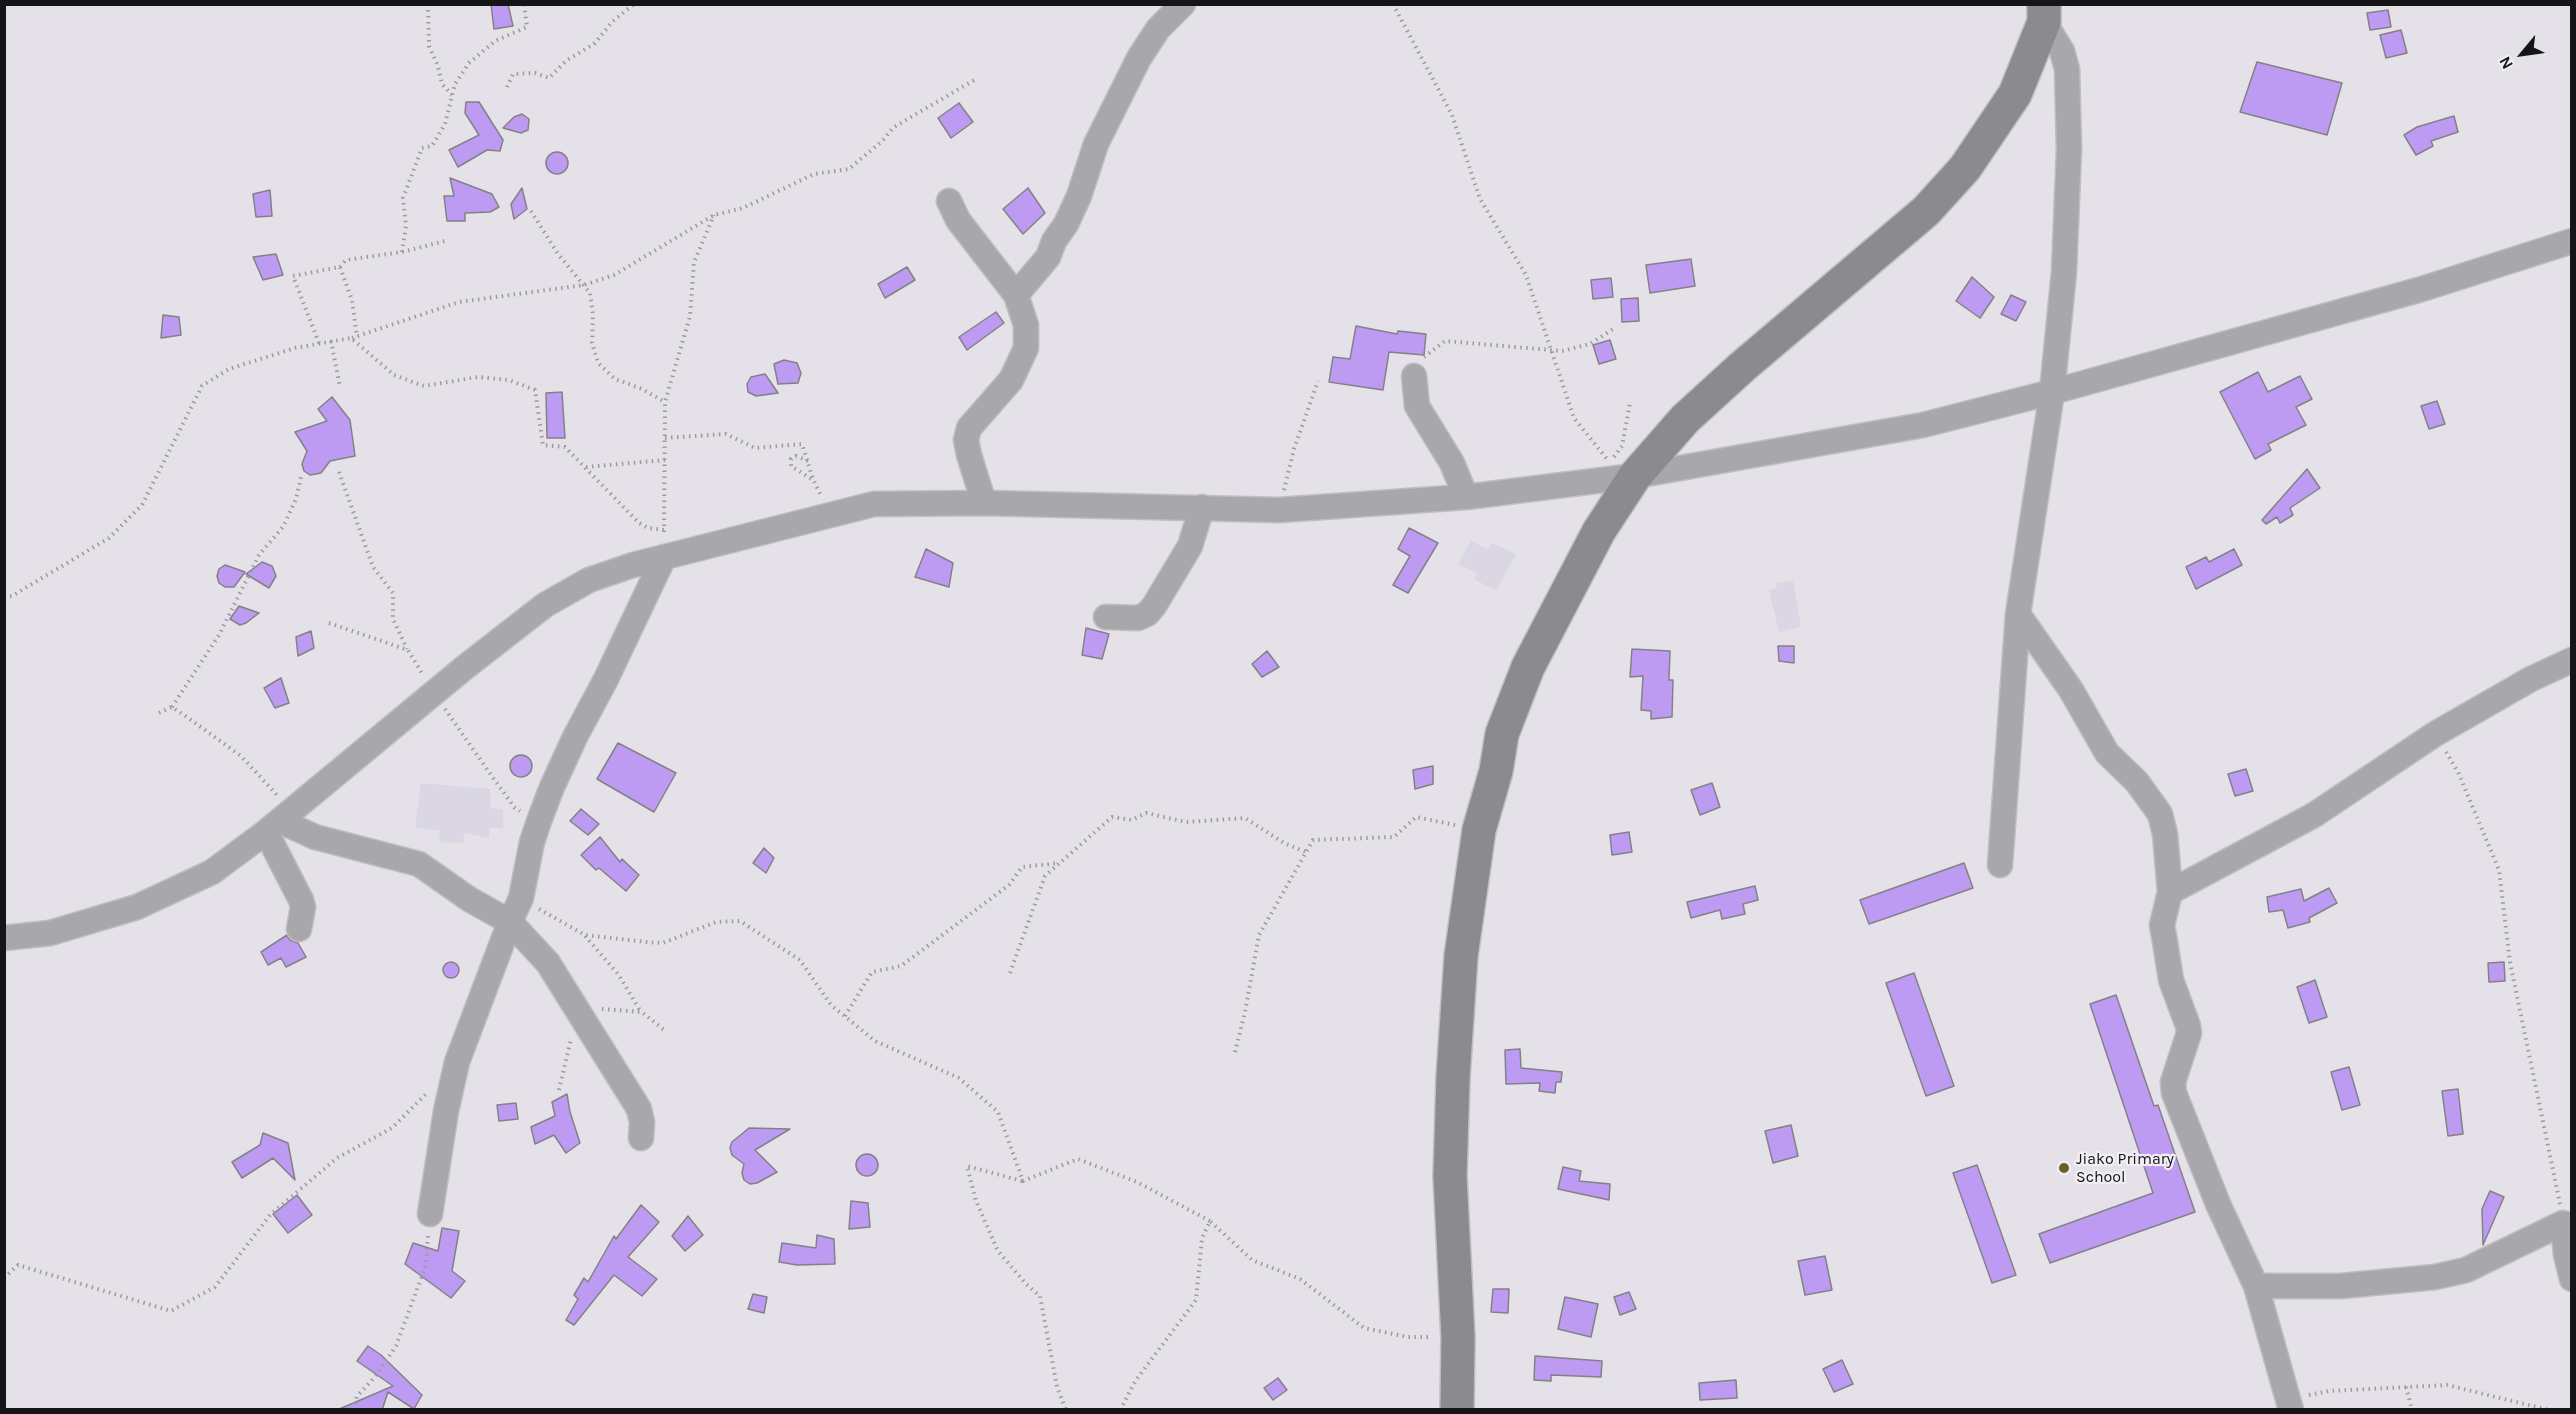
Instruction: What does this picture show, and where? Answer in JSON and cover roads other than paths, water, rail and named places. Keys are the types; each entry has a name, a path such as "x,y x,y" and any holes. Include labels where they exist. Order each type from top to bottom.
{"street":[{"path":"1016,295 1048,257 1054,241 1066,224 1079,196 1096,144 1139,58 1158,29 1183,4"},
{"path":"2001,865 2018,614 2052,392 2064,272 2067,69 2062,51 2044,13"},
{"path":"1457,1410 1458,1338 1450,1176 1453,1077 1461,956 1479,830 1496,771 1502,734 1528,667 1599,531 1635,476 1685,419 1742,367 1926,211 1965,168 2015,94 2044,13"},
{"path":"950,201 958,220 1016,295 1026,325 1026,348 1011,380 969,428 966,440 984,503"},
{"path":"4,938 50,933 137,907 212,872 279,822 434,693 545,605 589,579 664,557 874,504 984,503 1280,510 1466,497 1635,476 1923,424 2052,392 2422,289 2571,241"},
{"path":"1414,376 1417,406 1452,464 1466,497"},
{"path":"1106,617 1138,618 1154,606 1190,546 1202,507"},
{"path":"430,1214 446,1111 457,1062 521,898 532,842 539,821 552,786 575,737 606,679 664,557"},
{"path":"2018,614 2071,690 2107,753 2138,782 2160,814 2165,834 2170,892 2162,925 2164,942 2171,980 2189,1034 2173,1082 2174,1093 2218,1204 2256,1286 2288,1405"},
{"path":"2170,892 2314,815 2435,734 2531,679 2571,660"},
{"path":"279,822 315,837 419,864 469,899 510,922 548,963 639,1109 642,1122 641,1138"},
{"path":"279,822 303,908 299,929"},
{"path":"2256,1286 2341,1286 2435,1277 2466,1270 2563,1223 2571,1280"}],"place":[{"name":"Jiako Primary School","path":"2064,1168"}]}
